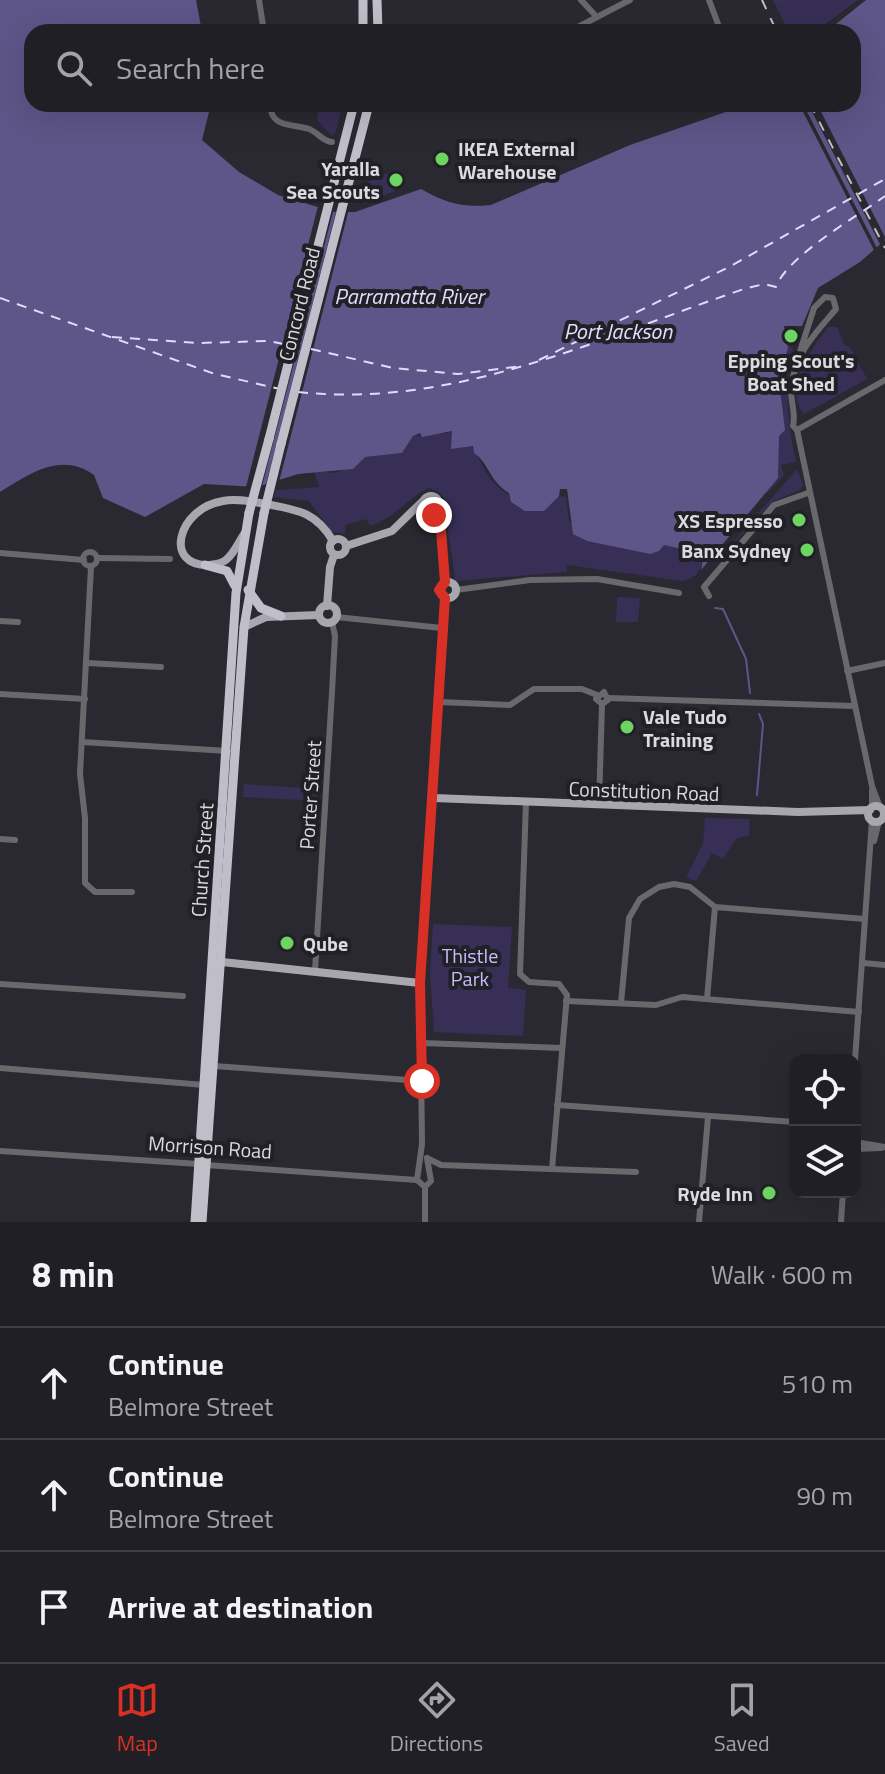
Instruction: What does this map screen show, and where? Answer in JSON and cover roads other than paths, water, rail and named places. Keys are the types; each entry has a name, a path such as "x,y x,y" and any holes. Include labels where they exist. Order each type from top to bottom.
{"highway":[{"path":"363,0 363,24"},
{"path":"377,0 378,24"},
{"name":"Concord Road","path":"249,513 352,112"},
{"name":"Concord Road","path":"264,513 367,112"},
{"path":"332,142 345,140"},
{"name":"Church Street","path":"202,1165 214,1066 236,593 249,513"},
{"name":"Church Street","path":"197,1222 204,1085 244,627 248,590 264,513"},
{"path":"205,565 230,573 236,593"},
{"path":"248,590 261,608 281,616"}],"main road":[{"path":"217,961 420,983 445,598 439,590 445,582 439,504 433,496 426,498 388,533 346,546"},
{"path":"426,498 424,505 440,525"},
{"path":"245,533 227,560 205,565 185,553 180,540 182,529 198,511 225,500 307,513 319,520 333,541"},
{"path":"410,514 429,511 439,504"},
{"path":"333,541 341,540 346,546"},
{"path":"244,627 261,618 319,615 327,606 334,555 330,547 333,541"},
{"path":"334,555 344,553 346,546"},
{"path":"445,582 453,583 456,590 453,597 445,598"},
{"path":"319,615 324,622 334,620 335,609 327,606"},
{"name":"Constitution Road","path":"434,798 878,813"}],"street":[{"path":"259,0 263,24"},
{"path":"581,0 594,14"},
{"path":"580,24 594,14 602,14 630,0"},
{"path":"709,0 718,24"},
{"path":"271,112 279,123 310,130 332,142"},
{"path":"796,419 791,395 797,361 816,305 828,296 837,305 811,336 797,361"},
{"path":"797,430 804,423 885,380"},
{"path":"796,419 804,423"},
{"path":"796,419 792,424 797,430 878,813 865,919 856,1054"},
{"path":"694,587 704,587 774,505 808,493"},
{"path":"84,560 88,552 97,558 170,559"},
{"path":"0,553 84,560 91,567"},
{"path":"97,558 91,567 80,774 85,818 85,883 95,892 132,892"},
{"path":"456,590 530,580 597,579 679,593"},
{"path":"704,587 709,596"},
{"path":"334,620 442,628"},
{"name":"Porter Street","path":"315,971 334,620"},
{"path":"0,621 18,622"},
{"path":"87,663 161,667"},
{"path":"847,671 885,663"},
{"path":"440,702 510,705 540,689 582,689 597,695 604,692 608,698"},
{"path":"0,694 85,699"},
{"path":"597,695 597,701 602,704"},
{"path":"599,805 602,704 608,698 854,706"},
{"path":"82,742 228,751"},
{"path":"526,802 520,974 529,982 559,984 565,989 566,1001 552,1169"},
{"path":"0,839 15,840"},
{"path":"621,1003 629,918 640,899 659,887 682,885 697,890 715,907 865,919"},
{"path":"707,999 715,907"},
{"path":"863,963 885,965"},
{"path":"420,983 422,1144 419,1178 425,1187 425,1222"},
{"path":"0,984 183,996"},
{"path":"566,1001 656,1005 682,997 859,1012"},
{"path":"422,1043 562,1048"},
{"path":"214,1066 422,1081"},
{"path":"0,1068 204,1085"},
{"path":"557,1105 789,1122"},
{"path":"699,1222 708,1117"},
{"path":"861,1143 885,1147"},
{"path":"422,1144 429,1168 430,1183 425,1187"},
{"path":"861,1149 885,1147"},
{"name":"Morrison Road","path":"0,1151 419,1178 429,1168 441,1165"},
{"path":"429,1168 441,1165 636,1172"},
{"path":"841,1222 843,1198"}],"water":[{"name":"Port Jackson","path":"0,0 196,0 200,24 24,24 24,112 209,112 202,140 239,172 278,195 334,212 355,212 421,189 454,203 491,205 630,145 726,112 861,112 861,24 836,24 866,0 885,0 885,240 860,262 818,288 802,326 784,326 788,348 779,381 785,430 779,436 778,478 701,570 703,559 696,547 682,549 664,545 650,554 587,541 573,534 567,489 560,489 559,496 544,511 525,511 511,502 509,493 497,483 474,453 473,446 451,449 452,431 422,437 420,433 413,436 402,453 365,457 353,469 298,474 257,487 204,484 145,517 103,498 94,475 69,465 34,472 0,492"}],"waterway":[{"path":"715,608 723,609 746,659 750,693"},
{"path":"757,795 763,724 759,714"}],"railway":[{"path":"762,0 773,24"},
{"path":"814,112 885,248"}],"place":[{"name":"IKEA External Warehouse","path":"442,159"},
{"name":"Yaralla Sea Scouts","path":"396,180"},
{"name":"Epping Scout's Boat Shed","path":"791,336"},
{"name":"XS Espresso","path":"799,520"},
{"name":"Banx Sydney","path":"807,550"},
{"name":"Vale Tudo Training","path":"627,727"},
{"name":"Qube","path":"287,943"},
{"name":"Ryde Inn","path":"769,1193"}],"water label":[{"name":"Parramatta River","path":"409,296"}],"park label":[{"name":"Thistle Park","path":"470,966"}]}
